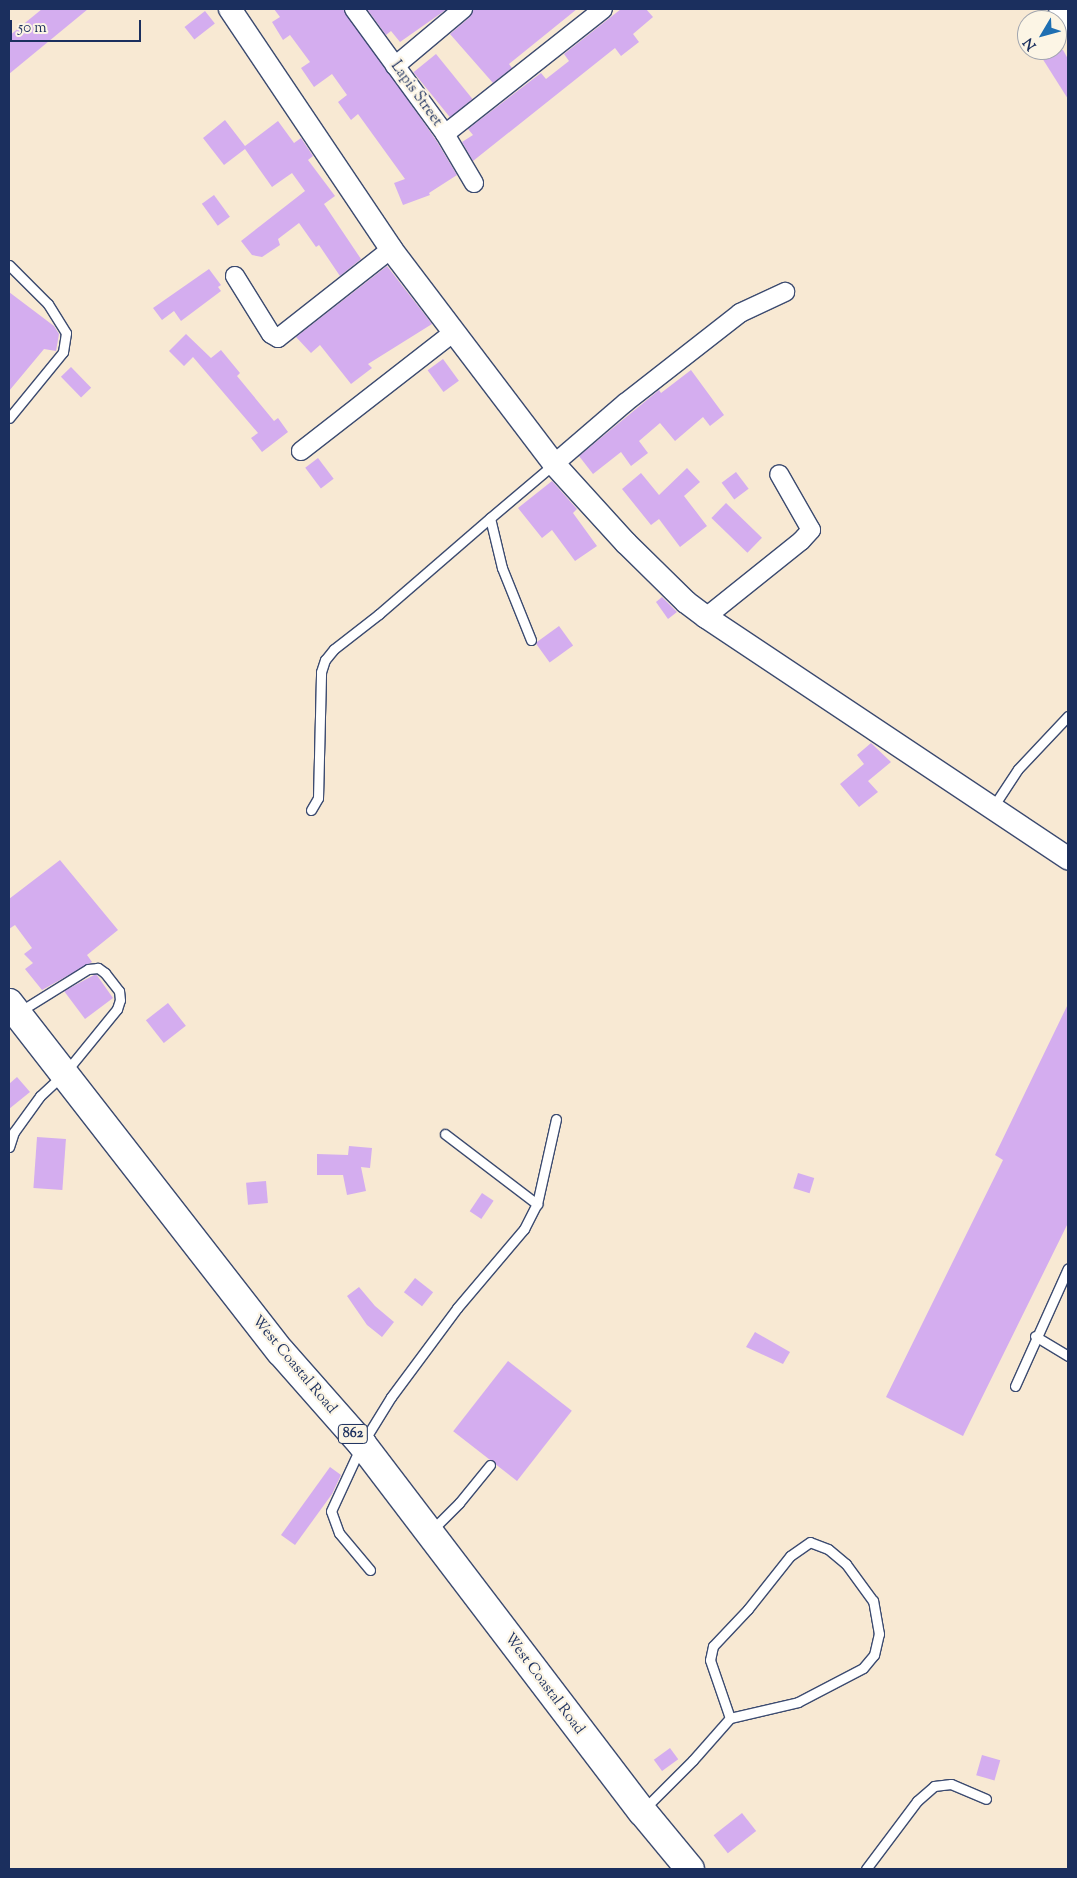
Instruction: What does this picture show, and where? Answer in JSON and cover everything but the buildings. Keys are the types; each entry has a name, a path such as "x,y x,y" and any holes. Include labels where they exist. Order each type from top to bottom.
{"main road":[{"name":"West Coastal Road","path":"13,1008 281,1352 362,1444 642,1811 690,1869"}],"street":[{"path":"230,9 391,249 554,464 626,543 686,602 706,617 1068,858"},
{"name":"Lapis Street","path":"354,9 445,134 474,183"},
{"path":"395,66 463,9"},
{"path":"445,134 603,9"},
{"path":"1058,9 1068,26"},
{"path":"235,276 271,334 278,338 391,249"},
{"path":"554,464 625,403 740,313 785,292"},
{"path":"301,451 454,332"},
{"path":"706,617 801,541 810,530 779,474"}],"lane":[{"path":"9,265 48,304 66,333 62,352 9,418"},
{"path":"311,810 318,798 321,672 325,660 334,649 380,614 554,464"},
{"path":"490,518 502,568 532,640"},
{"path":"993,807 1018,769 1068,716"},
{"path":"9,1146 14,1132 40,1096 64,1074 117,1009 120,1000 119,991 105,972 98,968 88,969 13,1008"},
{"path":"370,1570 338,1533 331,1511 362,1444 391,1397 458,1308 524,1229 537,1204 556,1119"},
{"path":"445,1134 537,1204"},
{"path":"1014,1386 1068,1268"},
{"path":"1036,1336 1068,1356"},
{"path":"429,1533 459,1503 490,1465"},
{"path":"642,1811 693,1760 730,1718 798,1702 863,1668 874,1655 879,1634 873,1601 846,1564 828,1549 810,1542 790,1556 713,1646 710,1660 730,1718"},
{"path":"866,1869 917,1801 934,1786 951,1784 986,1799"}]}
